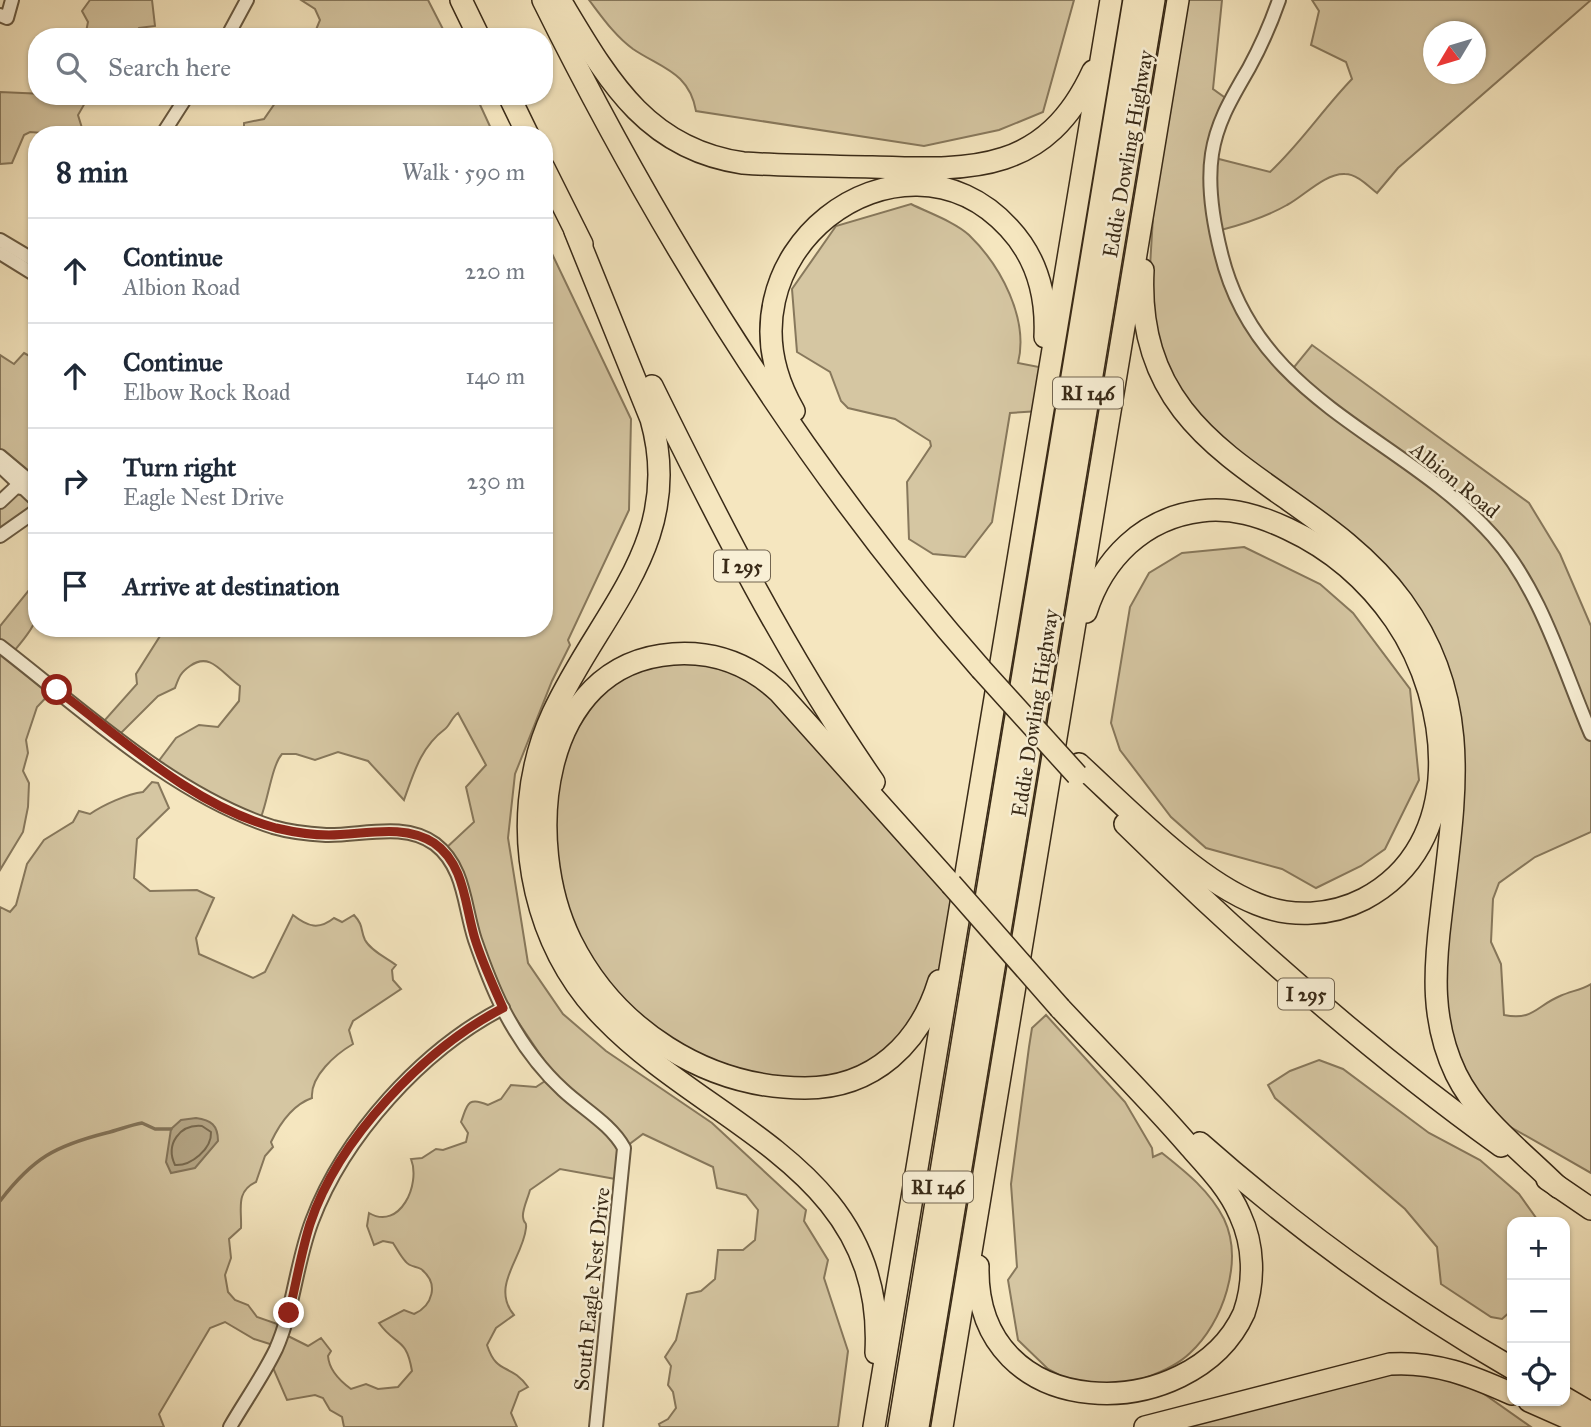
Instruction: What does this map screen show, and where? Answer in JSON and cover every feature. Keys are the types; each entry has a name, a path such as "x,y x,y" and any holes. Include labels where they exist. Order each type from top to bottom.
{"highway":[{"path":"461,0 475,28"},
{"name":"I 295","path":"543,0 621,149 694,277 774,400 860,521 981,670 1229,925 1331,1015 1437,1099 1591,1209"},
{"path":"560,0 618,89 649,123 674,140 701,153 757,164 953,169 1009,158 1046,136 1073,106 1092,74 1107,23"},
{"path":"872,1427 1111,0"},
{"name":"Eddie Dowling Highway","path":"899,1427 1134,0"},
{"name":"Eddie Dowling Highway","path":"918,1427 1154,0"},
{"path":"942,1427 1178,0"},
{"path":"513,105 524,126"},
{"path":"1156,131 1142,287 1147,328 1155,359 1169,390 1197,429 1222,453 1363,558 1393,589 1426,639 1449,700 1456,761 1435,966 1439,1026 1452,1064 1470,1098 1558,1186"},
{"name":"I 295","path":"553,186 757,594 849,745 948,880 1060,1008 1174,1119 1268,1199 1400,1297 1507,1365"},
{"path":"860,521 783,388 774,363 771,324 779,283 799,246 828,216 864,196 903,187 954,193 987,209 1022,243 1039,277 1045,314 1036,454"},
{"path":"575,231 651,419 659,451 661,482 657,516 642,558 559,699 540,745 528,815 530,856 536,891 547,928 564,965 602,1016 647,1056 806,1176 825,1195 850,1230 867,1269 876,1309 877,1348 872,1427"},
{"path":"1063,695 1090,600 1101,575 1118,553 1137,536 1170,519 1204,510 1237,512 1278,524 1318,545 1361,579 1387,610 1410,647 1428,690 1437,733 1439,776 1430,827 1416,853 1398,875 1376,892 1346,907 1301,914 1258,905 1225,887 1078,770"},
{"path":"948,880 779,692 758,675 725,659 690,653 666,654 641,660 617,672 584,700 569,723 557,750 547,794 546,846 552,887 570,938 590,974 621,1011 658,1042 705,1068 750,1082 796,1088 835,1085 871,1073 905,1046 922,1021 937,988 959,915"},
{"path":"1060,1008 1215,1176 1240,1214 1251,1255 1246,1309 1230,1345 1216,1365 1199,1381 1172,1399 1126,1413"},
{"path":"984,1170 978,1290 994,1343 1018,1376 1040,1393 1076,1409 1100,1414"},
{"path":"1145,1427 1390,1364 1413,1363 1446,1368 1507,1392"},
{"path":"1570,1401 1591,1413"},
{"path":"1540,1406 1588,1427"}],"street":[{"path":"0,15 6,18 12,0"},
{"path":"232,28 247,0"},
{"name":"Albion Road","path":"1279,0 1257,53 1222,116 1214,141 1210,183 1217,239 1232,288 1252,330 1283,369 1314,397 1455,501 1494,537 1527,587 1591,734"},
{"path":"168,126 181,105"},
{"path":"0,240 28,257"},
{"path":"0,253 28,270"},
{"path":"0,456 28,483"},
{"path":"0,466 28,485"},
{"path":"0,502 16,487 28,488"},
{"path":"0,536 28,516"},
{"path":"0,646 141,754 218,804 276,828 327,835 402,832 434,844 452,862 459,877 475,939 503,1008 451,1042 385,1104 351,1144 330,1180 310,1224 289,1313 275,1351 230,1427"},
{"name":"South Eagle Nest Drive","path":"503,1008 542,1067 561,1088 617,1136 625,1155 596,1427"}],"shaded area":[{"path":"90,0 152,0 155,26 87,28 88,22 82,11"},
{"path":"301,0 428,0 442,28 317,28 320,20 315,9"},
{"path":"589,0 1074,0 1043,112 999,130 924,146 696,111 687,88 680,79 626,44"},
{"path":"1180,0 1222,0 1213,89 1231,102 1215,158 1270,172 1352,79 1346,62 1311,45 1319,11 1312,0 1591,0 1398,168 1377,193 1354,176 1337,175 1322,181 1271,213 1221,230 1232,269 1247,305 1266,338 1291,371 1312,345 1529,503 1560,554 1591,626 1591,832 1535,857 1499,883 1493,899 1491,942 1501,964 1504,1015 1522,1016 1534,1012 1560,996 1591,984 1591,1173 1500,1121 1464,1079 1443,1020 1451,866 1444,669 1280,490 1183,404 1147,317 1154,200"},
{"path":"0,92 28,93 28,105 84,105 78,115 81,126 28,126 28,133 24,135 12,163 0,164"},
{"path":"274,105 480,105 490,126 244,126 244,123 264,119"},
{"path":"911,204 957,226 981,248 1010,294 1016,311 1020,346 1018,363 1044,368 1040,411 1010,413 992,522 965,557 933,554 909,539 907,482 931,446 930,441 895,419 848,408 841,401 830,372 797,352 792,289 836,226"},
{"path":"553,256 631,419 629,510 568,640 570,645 552,681 515,774 508,838 528,963 563,1014 606,1051 712,1123 806,1210 804,1221 828,1260 824,1278 848,1351 838,1427 660,1427 659,1424 668,1419 676,1408 673,1392 668,1385 671,1366 665,1357 676,1340 687,1294 701,1291 715,1279 718,1250 743,1250 755,1240 758,1210 746,1195 717,1188 713,1167 643,1134 623,1149 621,1180 560,1169 530,1190 523,1214 526,1223 524,1239 506,1283 505,1293 514,1315 496,1328 487,1345 495,1361 515,1374 528,1387 519,1392 511,1413 517,1427 344,1427 342,1417 330,1410 323,1398 315,1395 287,1400 270,1361 273,1345 254,1339 225,1322 210,1328 159,1414 164,1427 0,1427 0,907 10,912 16,905 27,864 44,840 73,822 79,811 90,814 115,800 143,792 152,782 158,783 169,808 137,839 134,878 150,891 197,890 214,898 196,938 199,954 253,978 265,972 293,915 314,926 334,918 342,922 354,915 368,944 396,965 392,970 393,980 401,989 353,1021 349,1030 353,1044 325,1066 315,1082 312,1098 293,1110 271,1142 273,1147 265,1156 256,1182 249,1186 242,1196 241,1228 229,1239 231,1258 225,1275 228,1292 235,1300 248,1305 257,1317 283,1326 284,1334 308,1346 321,1338 331,1351 328,1356 333,1370 351,1389 366,1384 378,1389 398,1387 412,1371 407,1352 379,1323 404,1310 414,1314 425,1306 432,1288 427,1275 421,1269 408,1264 393,1243 383,1241 374,1245 367,1226 369,1213 380,1217 390,1216 399,1210 413,1181 411,1159 422,1158 436,1149 443,1150 466,1142 468,1133 461,1122 468,1104 475,1101 488,1105 501,1099 511,1085 536,1087 554,1075 508,1007 482,943 470,895 445,849 474,822 466,787 486,765 458,713 424,752 404,800 368,761 338,752 315,760 296,754 282,754 275,766 261,817 238,810 158,762 176,738 199,725 218,727 239,701 240,686 216,666 204,661 197,662 184,671 175,688 158,696 121,733 104,721 137,684 136,674 159,637 553,637"},
{"path":"24,353 28,355 28,488 0,466 0,355 14,364"},
{"path":"14,490 28,497 28,508 0,536 0,502"},
{"path":"1244,547 1320,584 1353,613 1410,689 1419,780 1385,849 1361,866 1316,888 1282,869 1206,848 1171,817 1120,750 1111,723 1130,607 1149,573 1182,553"},
{"path":"28,591 28,633 14,651 56,687 37,707 26,740 28,753 23,771 29,783 23,832 0,870 0,626"},
{"path":"735,659 961,901 928,1011 868,1070 786,1084 679,1049 603,983 557,900 551,769 616,670 635,660"},
{"path":"1046,1015 1125,1102 1152,1148 1153,1157 1162,1153 1205,1191 1224,1219 1230,1236 1231,1272 1227,1290 1221,1308 1202,1340 1190,1353 1169,1368 1130,1383 1091,1392 1048,1369 1018,1340 1008,1280 1017,1267 1011,1184 1029,1047 1032,1028"},
{"path":"1319,1060 1343,1069 1429,1133 1480,1160 1519,1194 1535,1217 1507,1217 1507,1314 1502,1319 1491,1317 1441,1284 1437,1247 1405,1209 1275,1098 1268,1085 1290,1071"},
{"path":"1374,1365 1450,1370 1531,1427 1138,1427"}],"water":[{"path":"196,1118 213,1124 218,1141 195,1168 171,1173 166,1162 171,1129 181,1120"}],"waterway":[{"path":"0,1201 35,1164 73,1143 142,1123 155,1129 171,1129"}],"route":[{"path":"57,690 167,773 244,817 276,828 304,833 327,835 402,832 420,837 434,844 452,862 459,877 475,939 503,1008 482,1019 451,1042 385,1104 351,1144 330,1180 310,1224 289,1313"}]}
